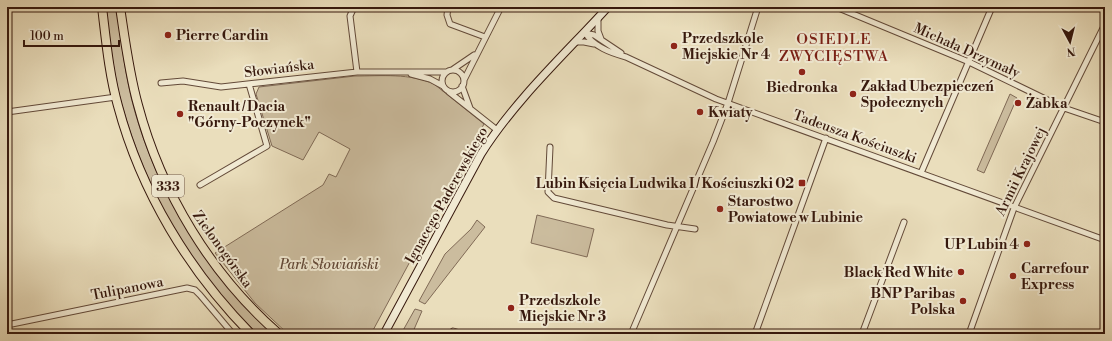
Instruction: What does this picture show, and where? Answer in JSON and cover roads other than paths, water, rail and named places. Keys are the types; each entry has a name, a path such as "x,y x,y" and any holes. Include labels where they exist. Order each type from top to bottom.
{"main road":[{"name":"333","path":"102,7 116,97 133,150 164,219 180,245 207,283 252,334"},
{"name":"Zielonogórska","path":"120,7 131,77 139,110 151,146 172,195 195,235 219,270 244,299 279,334"}],"street":[{"path":"354,7 350,16 357,72"},
{"path":"448,7 447,15 450,24 485,37"},
{"path":"450,92 456,92 463,83 501,7"},
{"name":"Ignacego Paderewskiego","path":"385,334 478,160 497,130 543,76 608,7"},
{"path":"631,334 678,226 728,103 758,7"},
{"name":"Michała Drzymały","path":"836,7 969,62 1064,108 1105,122"},
{"path":"921,173 992,7"},
{"path":"598,18 598,31 601,39"},
{"name":"Armii Krajowej","path":"969,334 1014,208 1105,24"},
{"path":"585,32 601,39 626,57"},
{"name":"Tadeusza Kościuszki","path":"585,32 591,40 599,46"},
{"name":"Tadeusza Kościuszki","path":"575,42 590,42 728,103 1105,240"},
{"path":"401,72 446,72 452,70 477,53"},
{"path":"452,70 459,72 470,109"},
{"name":"Słowiańska","path":"161,83 183,81 221,87 357,72 401,72"},
{"path":"401,72 426,77 443,86 497,130"},
{"path":"443,86 442,79 446,72"},
{"path":"200,185 267,146 249,84"},
{"path":"7,112 116,97"},
{"path":"755,334 826,138"},
{"path":"550,147 548,192 554,198 615,213 695,229"},
{"path":"862,334 904,222"},
{"name":"Tulipanowa","path":"7,325 187,288 195,290 200,295 233,334"},
{"path":"453,331 463,334"}],"place":[{"name":"Pierre Cardin","path":"168,35"},
{"name":"Przedszkole Miejskie Nr 4","path":"674,46"},
{"name":"Biedronka","path":"802,72"},
{"name":"Zakład Ubezpieczeń Społecznych","path":"853,94"},
{"name":"Żabka","path":"1018,103"},
{"name":"Kwiaty","path":"700,112"},
{"name":"Renault / Dacia \"Górny-Poczynek\"","path":"180,114"},
{"name":"Lubin Księcia Ludwika I / Kościuszki 02","path":"802,183"},
{"name":"Starostwo Powiatowe w Lubinie","path":"720,209"},
{"name":"UP Lubin 4","path":"1027,244"},
{"name":"Black Red White","path":"961,272"},
{"name":"Carrefour Express","path":"1013,276"},
{"name":"BNP Paribas Polska","path":"963,301"},
{"name":"Przedszkole Miejskie Nr 3","path":"511,308"}],"district":[{"name":"OSIEDLE ZWYCIĘSTWA","path":"834,48"}],"park label":[{"name":"Park Słowiański","path":"329,264"}]}
